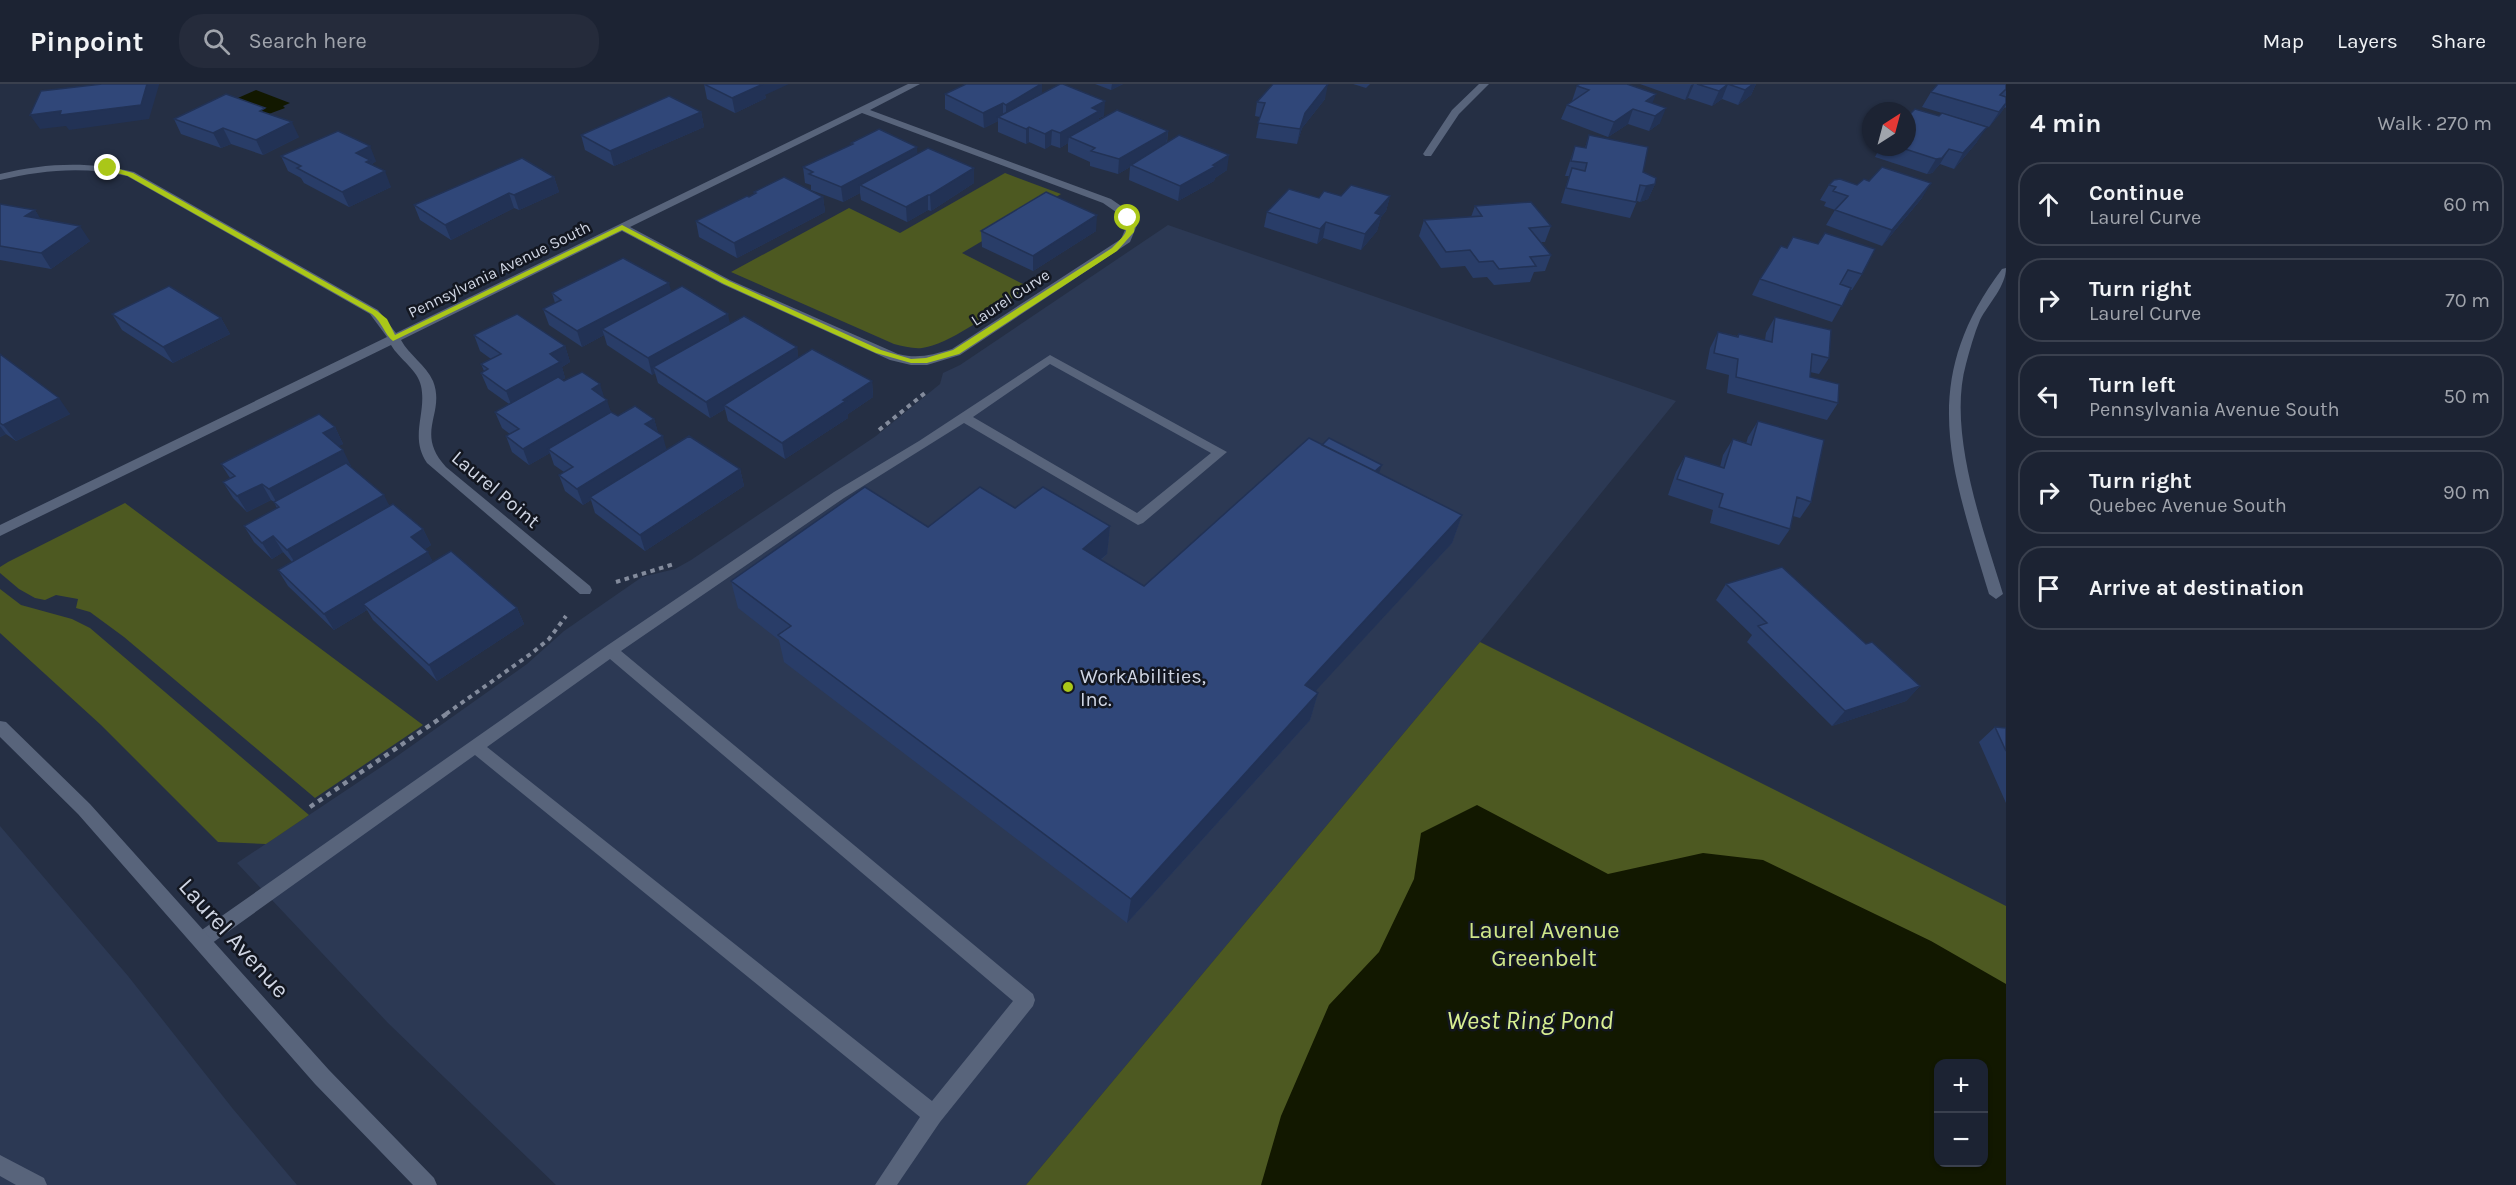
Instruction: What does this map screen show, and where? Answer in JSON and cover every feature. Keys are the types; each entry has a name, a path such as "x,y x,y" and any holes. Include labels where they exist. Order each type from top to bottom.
{"street":[{"name":"Pennsylvania Avenue South","path":"0,531 915,84"},
{"path":"1428,153 1455,112 1484,84"},
{"name":"Laurel Curve","path":"622,227 726,282 878,351 911,361 934,359 956,352 1126,240 1132,225 1120,210 1107,201 862,110"},
{"name":"Laurel Point","path":"0,177 41,168 76,166 108,168 130,174 374,312 384,320 393,339 428,383 429,395 423,436 427,453 441,470 585,590"},
{"path":"1996,594 1966,488 1958,448 1955,414 1960,359 1966,339 1988,296 2006,271"},
{"path":"202,940 610,651 838,495 924,444 964,417 1050,359 1220,452 1137,520 964,417"},
{"path":"610,651 1026,1000 933,1115 885,1185"},
{"name":"Laurel Avenue","path":"0,726 84,809 322,1077 427,1185"},
{"path":"475,746 933,1115"},
{"path":"0,1166 37,1185"}],"path":[{"path":"870,436 928,390 937,380 934,359"},
{"path":"310,807 362,774 532,653 549,639 585,590 657,571 678,562"}],"shaded area":[{"path":"1168,225 1676,401 1480,642 1026,1185 556,1185 388,1023 237,863 393,759 527,664 564,631 642,577 675,569 691,560 876,436 940,384 943,373 960,365"},
{"path":"0,826 128,976 233,1109 297,1185 0,1185"}],"green space":[{"path":"1005,173 1061,194 962,253 1029,287 977,323 934,345 919,348 894,344 731,272 849,208 900,233"},
{"path":"125,503 423,725 315,798 124,637 90,612 76,608 78,599 56,595 45,600 35,598 19,589 0,573 0,567 8,562"},
{"path":"0,589 21,605 72,619 90,628 309,815 266,844 218,842 101,725 0,633"},
{"name":"West Ring Pond","path":"1480,642 2006,906 2006,1185 1026,1185"}],"water":[{"path":"256,90 290,103 283,106 285,108 266,115 231,101"},
{"name":"West Ring Pond","path":"1477,805 1608,874 1703,853 1763,860 1931,941 2006,984 2006,1185 1261,1185 1281,1116 1329,1005 1379,952 1414,879 1421,833"}],"building":[{"path":"102,84 147,84 141,105 60,115 61,111 30,115 41,91"},
{"path":"704,84 763,84 732,98"},
{"path":"966,84 1041,84 1006,105 1003,103 983,113 945,94"},
{"path":"1060,84 1105,101 1092,108 1099,111 1060,133 1052,130 1045,134 998,117"},
{"path":"1273,84 1328,84 1305,113 1300,129 1258,123 1265,103 1257,102"},
{"path":"1580,84 1627,84 1656,94 1646,101 1666,108 1655,116 1633,109 1614,122 1567,105 1589,90 1577,86"},
{"path":"1697,84 1728,84 1719,91"},
{"path":"1728,84 1753,84 1745,90"},
{"path":"1938,84 2006,84 2006,90 2000,95 2006,97 2006,103 1999,112 1931,92"},
{"path":"226,94 265,108 260,111 292,122 256,140 223,128 213,133 174,119"},
{"path":"669,96 701,112 610,151 581,135"},
{"path":"1916,109 1939,116 1942,113 1987,127 1963,153 1949,149 1942,158 1936,159 1916,153"},
{"path":"1117,110 1168,131 1119,159 1091,151 1095,148 1069,137"},
{"path":"879,129 917,147 841,187 809,174 813,172 803,167 853,144 851,143"},
{"path":"338,131 370,146 356,153 370,160 366,162 385,171 342,192 297,168 301,166 281,156"},
{"path":"1179,135 1229,155 1213,165 1216,166 1180,186 1131,165"},
{"path":"1589,135 1648,147 1643,172 1656,178 1655,184 1640,185 1636,202 1566,188 1572,168 1585,171 1587,163 1571,161 1575,146 1586,148"},
{"path":"928,148 974,168 906,207 860,185"},
{"path":"522,158 554,177 514,195 509,193 445,225 414,205"},
{"path":"1882,167 1931,183 1892,230 1835,210 1848,196 1833,191 1836,187 1829,185 1834,180 1840,179 1857,185 1864,179 1869,181"},
{"path":"784,177 823,197 734,243 696,221 749,197 756,193 754,192"},
{"path":"1351,185 1390,196 1375,213 1381,215 1365,234 1326,222 1320,229 1267,212 1289,189 1319,198 1324,191 1341,196"},
{"path":"1046,192 1097,215 1033,256 981,231"},
{"path":"1531,202 1551,226 1529,228 1551,255 1530,257 1536,266 1499,269 1493,261 1479,262 1470,250 1446,252 1424,220 1482,216 1475,206"},
{"path":"0,204 35,210 25,216 80,226 41,253 0,246"},
{"path":"1825,233 1875,249 1862,274 1848,270 1840,284 1851,288 1842,306 1760,279 1781,246 1787,248 1793,237 1818,244"},
{"path":"623,258 669,283 577,331 543,309 561,300 552,293"},
{"path":"169,286 221,318 163,347 112,314"},
{"path":"682,286 728,314 648,358 602,329"},
{"path":"517,314 565,346 550,354 560,362 506,391 481,373 488,369 481,364 501,354 474,335"},
{"path":"744,316 797,347 706,402 653,367"},
{"path":"1775,317 1831,330 1829,358 1812,354 1810,377 1839,384 1838,403 1736,377 1738,359 1714,353 1718,332 1738,337 1739,334 1772,342"},
{"path":"812,349 872,381 782,443 724,405"},
{"path":"0,354 59,398 3,425 0,423"},
{"path":"582,372 600,384 592,389 607,400 523,449 506,436 519,429 495,412 558,377 564,381"},
{"path":"635,406 654,419 645,424 663,436 577,489 559,475 573,467 548,449 611,412 618,416"},
{"path":"319,414 335,427 323,433 343,450 269,489 262,484 237,496 223,482 235,476 221,464"},
{"path":"1758,421 1824,440 1811,502 1797,497 1790,529 1719,507 1723,494 1677,479 1685,456 1724,468 1733,439 1751,445"},
{"path":"689,436 740,469 640,535 590,497"},
{"name":"WorkAbilities, Inc.","path":"1309,438 1462,515 1305,685 1318,693 1131,899 778,635 791,626 731,581 865,487 928,527 980,487 1015,508 1043,487 1110,526 1083,549 1144,586"},
{"path":"1329,438 1382,465 1375,471 1322,445"},
{"path":"346,463 384,495 287,550 273,536 262,543 244,526 279,507 274,502"},
{"path":"393,504 423,529 411,537 428,552 324,614 278,570"},
{"path":"451,551 517,608 429,665 363,604"},
{"path":"1782,567 1866,644 1872,642 1920,686 1845,711 1758,626 1767,623 1726,584"},
{"path":"1995,727 2006,728 2006,751"}],"place":[{"name":"WorkAbilities, Inc.","path":"1068,687"}],"route":[{"path":"108,168 130,174 374,312 384,320 393,339 622,227 726,282 878,351 911,361 927,361 956,352 1115,249 1126,240 1130,232 1132,225 1128,218"}],"park label":[{"name":"Laurel Avenue Greenbelt","path":"1544,944"}]}
